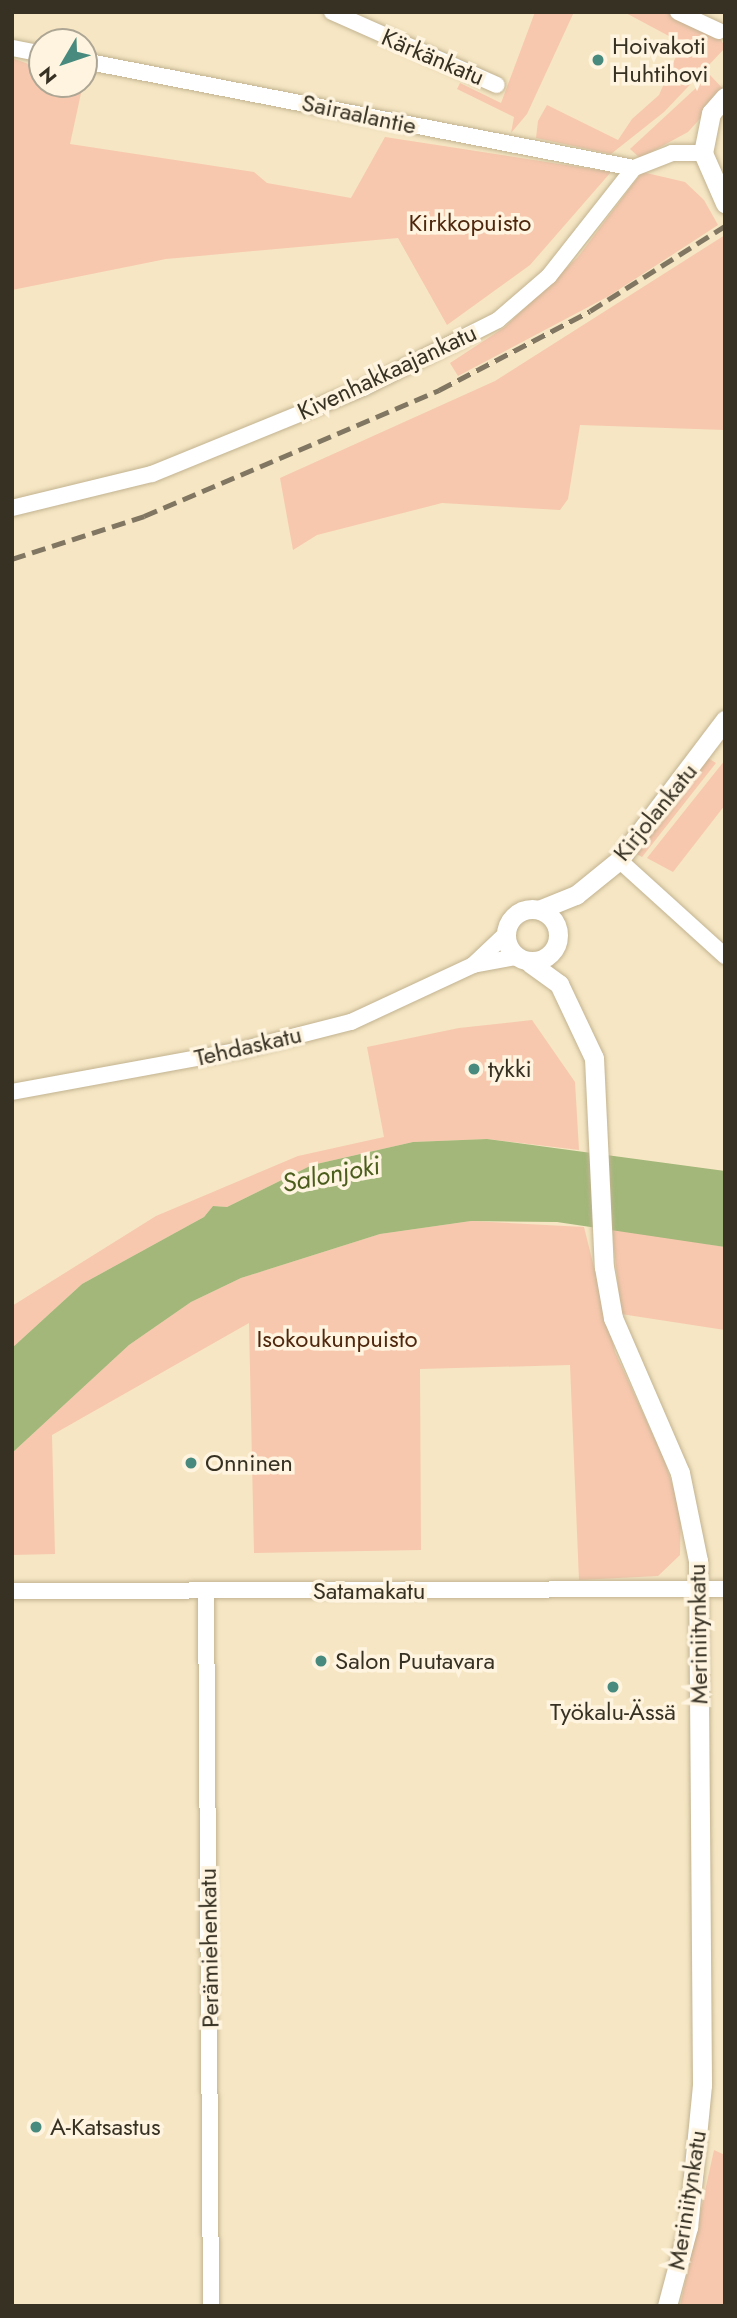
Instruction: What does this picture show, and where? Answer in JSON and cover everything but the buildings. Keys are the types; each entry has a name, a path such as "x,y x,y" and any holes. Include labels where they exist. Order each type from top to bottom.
{"main road":[{"path":"725,97 711,113 703,153 725,202"},
{"name":"Kirjolankatu","path":"541,909 576,895 619,860 725,720"},
{"name":"Kirjolankatu","path":"556,937 576,895"},
{"path":"541,909 552,915 556,937 544,958 523,960 508,946 506,934 519,912 541,909"},
{"name":"Meriniitynkatu","path":"556,937 559,984 594,1058 600,1112 604,1267 613,1318 680,1473 698,1561 702,2084 688,2227 667,2306"},
{"name":"Meriniitynkatu","path":"523,960 559,984"}],"street":[{"name":"Kärkänkatu","path":"332,12 497,85"},
{"path":"678,12 719,31"},
{"name":"Sairaalantie","path":"98,64 634,168"},
{"path":"634,168 672,153 703,153"},
{"name":"Kivenhakkaajankatu","path":"12,508 152,474 363,388 498,320 549,276 634,168"},
{"path":"619,860 725,956"},
{"name":"Tehdaskatu","path":"12,1092 241,1050 351,1022 473,965 506,934"},
{"name":"Tehdaskatu","path":"473,965 523,960"},
{"name":"Satamakatu","path":"12,1591 725,1589"},
{"name":"Perämiehenkatu","path":"206,1591 211,2306"}],"green space":[{"path":"535,12 574,12 527,114 511,133 514,117 457,89 460,83 501,103"},
{"path":"624,12 668,12 719,35 725,48 664,112 611,154 536,138 538,121 547,105 618,140 632,119 659,95 682,43"},
{"name":"Kirkkopuisto","path":"12,58 28,64 28,98 80,98 70,144 254,172 267,183 351,198 385,137 611,172 530,265 447,325 398,238 166,259 12,290"},
{"path":"710,75 725,91 688,132 640,158 630,149"},
{"path":"642,172 685,182 704,200 718,225 609,296 458,376 450,363 505,327 578,257"},
{"path":"725,235 725,430 580,425 568,499 560,510 442,503 317,535 293,550 280,478 495,381"},
{"path":"703,755 716,763 642,857 622,846"},
{"path":"725,760 725,805 673,872 647,858"},
{"path":"532,1020 575,1082 579,1150 487,1139 413,1142 312,1165 227,1207 213,1206 204,1217 82,1284 12,1348 12,1306 156,1216 298,1156 384,1137 367,1047 459,1028"},
{"name":"Isokoukunpuisto","path":"471,1221 584,1227 615,1352 664,1459 681,1511 680,1555 658,1576 579,1580 570,1365 420,1369 421,1550 254,1553 249,1323 52,1435 55,1554 12,1555 12,1453 129,1345 191,1302 241,1278 380,1234"},
{"path":"612,1228 725,1247 725,1330 621,1314"},
{"path":"714,2150 725,2155 725,2306 680,2306"}],"water":[{"name":"Salonjoki","path":"487,1139 725,1171 725,1247 557,1222 471,1221 380,1234 241,1278 191,1302 129,1345 12,1453 12,1348 82,1284 204,1217 213,1206 227,1207 312,1165 413,1142"}],"railway":[{"path":"12,559 144,516 439,390 590,311 725,226"}],"place":[{"name":"Hoivakoti Huhtihovi","path":"598,60"},
{"name":"tykki","path":"474,1069"},
{"name":"Onninen","path":"191,1463"},
{"name":"Salon Puutavara","path":"321,1661"},
{"name":"Työkalu-Ässä","path":"613,1687"},
{"name":"A-Katsastus","path":"36,2127"}]}
